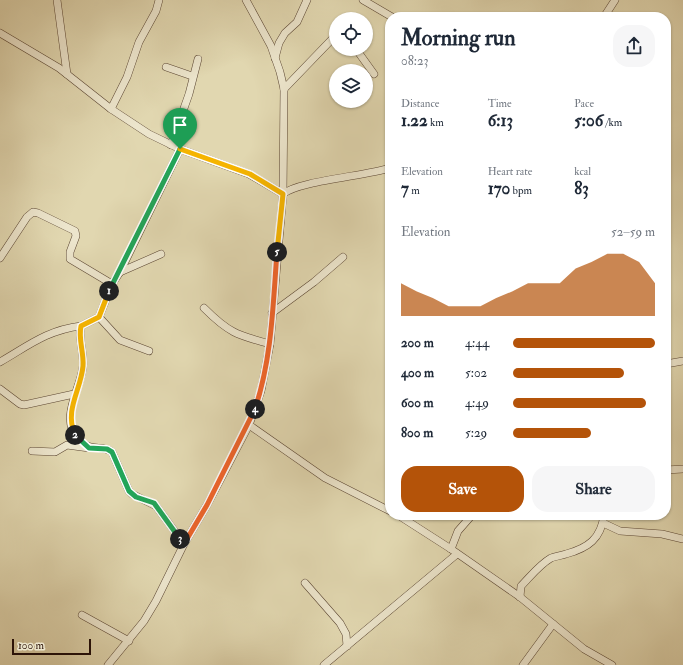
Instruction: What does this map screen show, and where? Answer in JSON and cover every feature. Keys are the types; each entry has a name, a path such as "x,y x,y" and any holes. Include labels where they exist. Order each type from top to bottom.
{"street":[{"path":"57,0 68,74"},
{"path":"111,108 127,77 139,42 156,11 160,0"},
{"path":"112,664 144,621 156,601 184,544 207,505 249,425 261,391 270,344 283,194 284,89 271,46 246,0"},
{"path":"275,58 279,43 285,33 297,22 307,0"},
{"path":"362,0 385,13"},
{"path":"607,12 615,0"},
{"path":"0,33 44,58 68,74 131,123 180,149 250,174 283,194"},
{"path":"284,89 329,42"},
{"path":"361,56 374,74"},
{"path":"171,145 189,94 192,76 198,59"},
{"path":"166,67 192,76"},
{"path":"0,362 25,345 62,329 81,326 99,317 112,284 120,272 180,149"},
{"path":"283,194 295,187 359,176 385,169"},
{"path":"0,258 27,217 33,212 38,213 75,231 76,236 70,252 70,258 112,284"},
{"path":"120,272 161,254"},
{"path":"272,313 308,287 343,257"},
{"path":"204,308 222,326 232,332 270,344"},
{"path":"99,317 120,340 148,351"},
{"path":"81,326 80,332 83,365 74,394 71,410 72,426 79,440 89,448"},
{"path":"671,363 683,361"},
{"path":"0,389 20,404 24,405 74,394"},
{"path":"249,425 325,478 385,508"},
{"path":"32,451 55,452 67,445 107,449 112,452 129,491 156,506 184,544"},
{"path":"671,470 683,469"},
{"path":"407,520 520,597 584,649 612,665"},
{"path":"328,664 454,552 458,531 468,520"},
{"path":"520,597 521,586 546,562 553,557 583,550 594,541 603,524 603,520"},
{"path":"603,524 620,532 662,534 683,539"},
{"path":"305,583 340,623 346,634 347,646"},
{"path":"82,615 129,640"},
{"path":"522,665 553,624"}],"route":[{"path":"180,149 250,174 283,194 278,233 270,344 261,391 249,425 207,505 184,544 154,503 136,497 129,491 112,452 103,448 89,448 74,434 70,420 74,394 83,365 80,340 81,326 99,317 112,284 120,272 180,149"}]}
